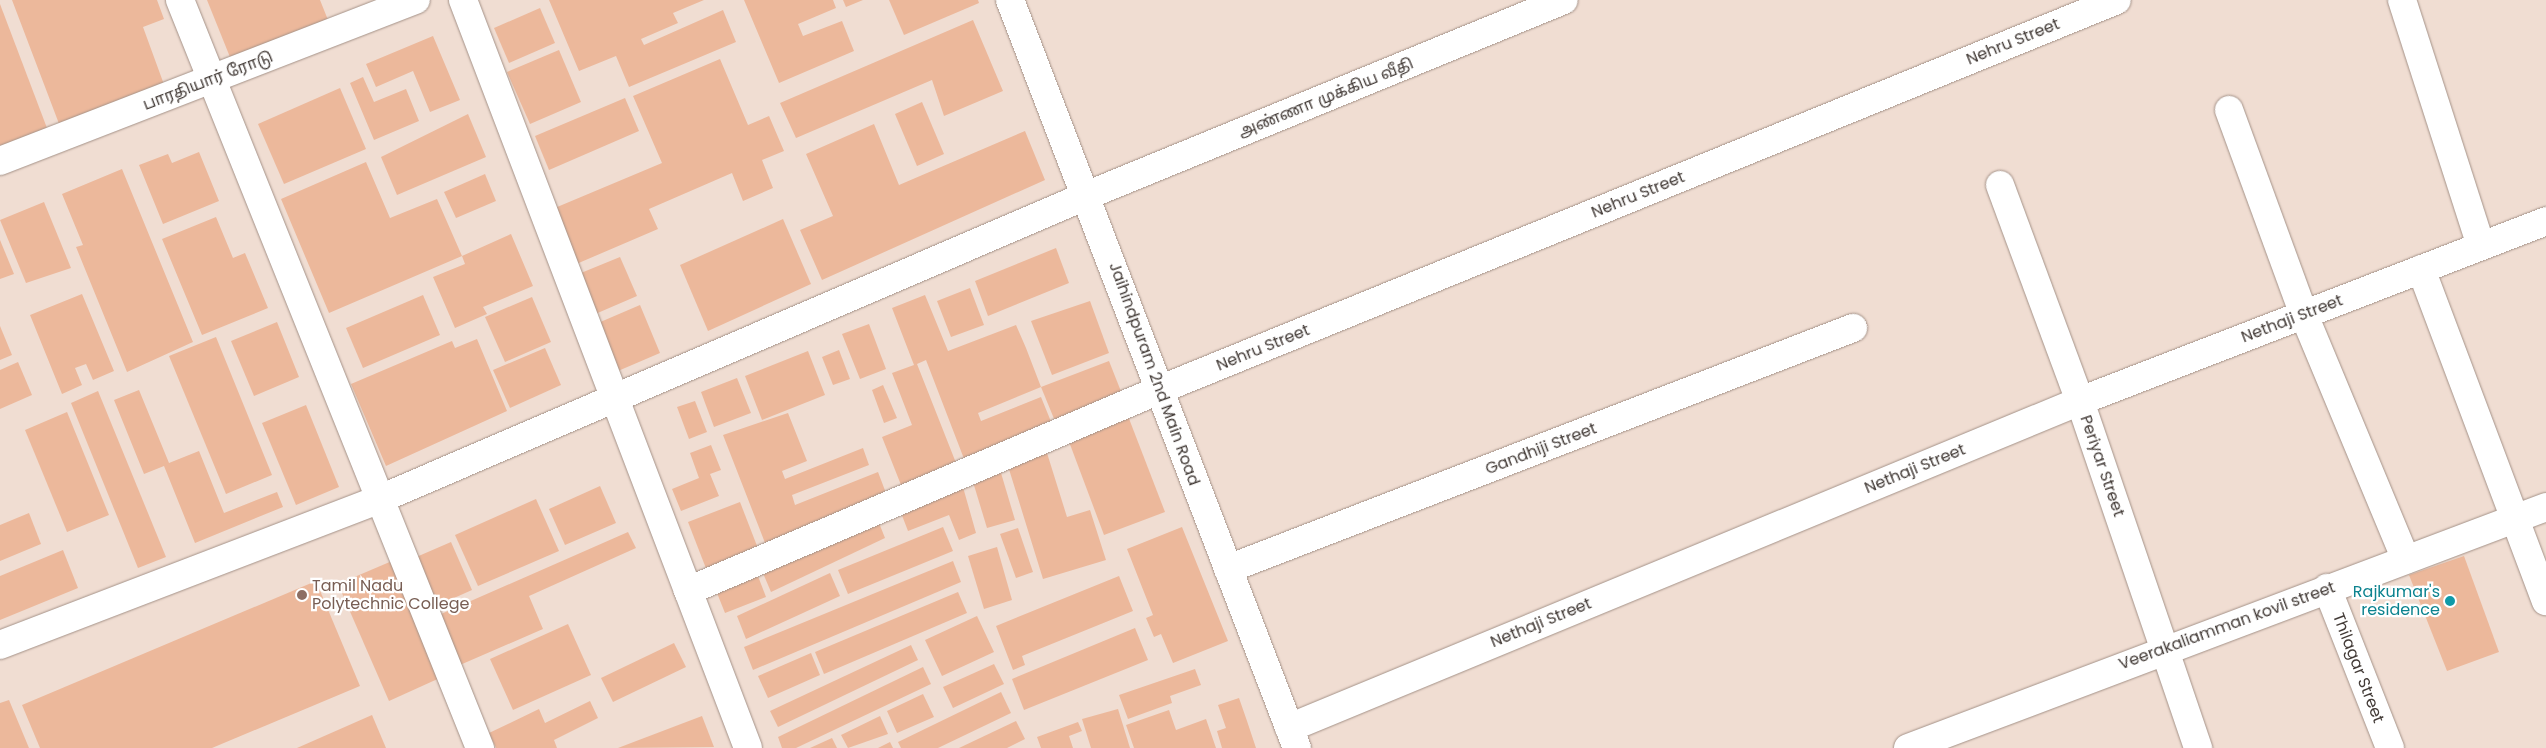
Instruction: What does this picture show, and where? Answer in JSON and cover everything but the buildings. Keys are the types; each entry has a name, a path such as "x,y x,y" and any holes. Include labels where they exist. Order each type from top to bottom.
{"street":[{"path":"180,0 209,80 480,748"},
{"name":"பாரதியார் ரோடு","path":"0,161 416,0"},
{"path":"463,0 610,397 688,591 748,748"},
{"name":"Jaihindpuram 2nd Main Road","path":"1010,0 1054,120 1088,196 1159,390 1293,738"},
{"name":"அண்ணா முக்கிய வீதி","path":"0,645 380,499 610,397 1088,196 1564,0"},
{"name":"Nehru Street","path":"688,591 1159,390 2116,0"},
{"path":"2402,0 2481,246"},
{"path":"2228,110 2304,315 2406,560"},
{"name":"Periyar Street","path":"2000,185 2080,401 2198,748"},
{"name":"Nethaji Street","path":"1293,738 2080,401 2546,221"},
{"path":"2421,269 2546,601"},
{"name":"Gandhiji Street","path":"1228,569 1853,328"},
{"name":"Veerakaliamman kovil street","path":"1908,748 2164,648 2516,520 2546,507"},
{"name":"Thilagar Street","path":"2327,588 2390,748"}],"place":[{"name":"Tamil Nadu Polytechnic College","path":"302,595"},
{"name":"Rajkumar's residence","path":"2450,601"}]}
